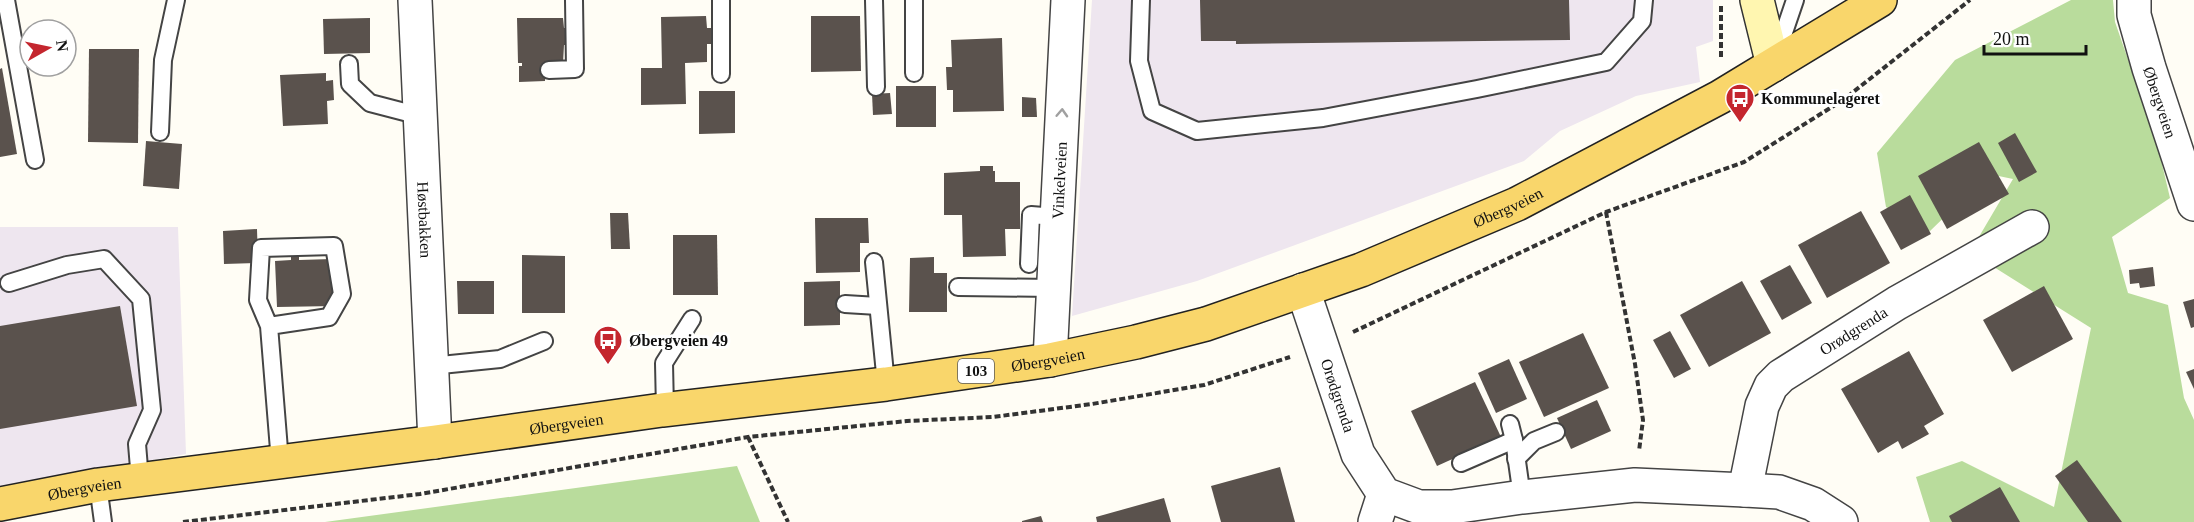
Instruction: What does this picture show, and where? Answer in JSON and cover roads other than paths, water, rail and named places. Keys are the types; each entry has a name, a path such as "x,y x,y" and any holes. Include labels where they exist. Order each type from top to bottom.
{"main road":[{"name":"Øbergveien","path":"0,504 98,485 665,410 886,384 1050,360 1206,324 1404,254 1517,204 1720,97 1880,0"}],"street":[{"name":"Høstbakken","path":"415,0 435,442"},
{"name":"Vinkelveien","path":"1050,360 1068,0"},
{"path":"1757,0 1773,65"},
{"name":"Øbergveien","path":"2134,0 2134,15 2149,69 2194,204"},
{"name":"Orødgrenda","path":"1745,490 1762,406 1771,386 1781,376 1896,303 2032,227"},
{"name":"Orødgrenda","path":"1303,290 1358,454 1379,508 1452,507 1635,485 1779,492 1813,504 1841,522"}],"lane":[{"path":"6,0 35,160"},
{"path":"160,132 163,60 176,0"},
{"path":"549,70 575,69 574,0"},
{"path":"721,0 721,74"},
{"path":"874,0 876,87"},
{"path":"914,0 914,73"},
{"path":"1141,0 1139,61 1152,111 1197,131 1323,118 1606,62 1642,21 1644,0"},
{"path":"1773,65 1795,0"},
{"path":"349,64 350,84 370,103 420,116"},
{"path":"1029,264 1031,216 1056,217"},
{"path":"268,326 329,317 342,294 334,246 261,248 258,300 268,326 280,462"},
{"path":"9,283 67,265 104,259 141,299 152,410 137,444 140,480"},
{"path":"874,262 886,384"},
{"path":"958,287 1053,288"},
{"path":"845,304 878,306"},
{"path":"665,410 664,363 692,319"},
{"path":"431,366 500,359 544,341"},
{"path":"1461,463 1512,432 1522,497"},
{"path":"1516,459 1534,441 1556,432"},
{"path":"98,485 103,522"}],"place":[{"name":"Kommunelageret","path":"1740,124"},
{"name":"Øbergveien 49","path":"608,366"}]}
